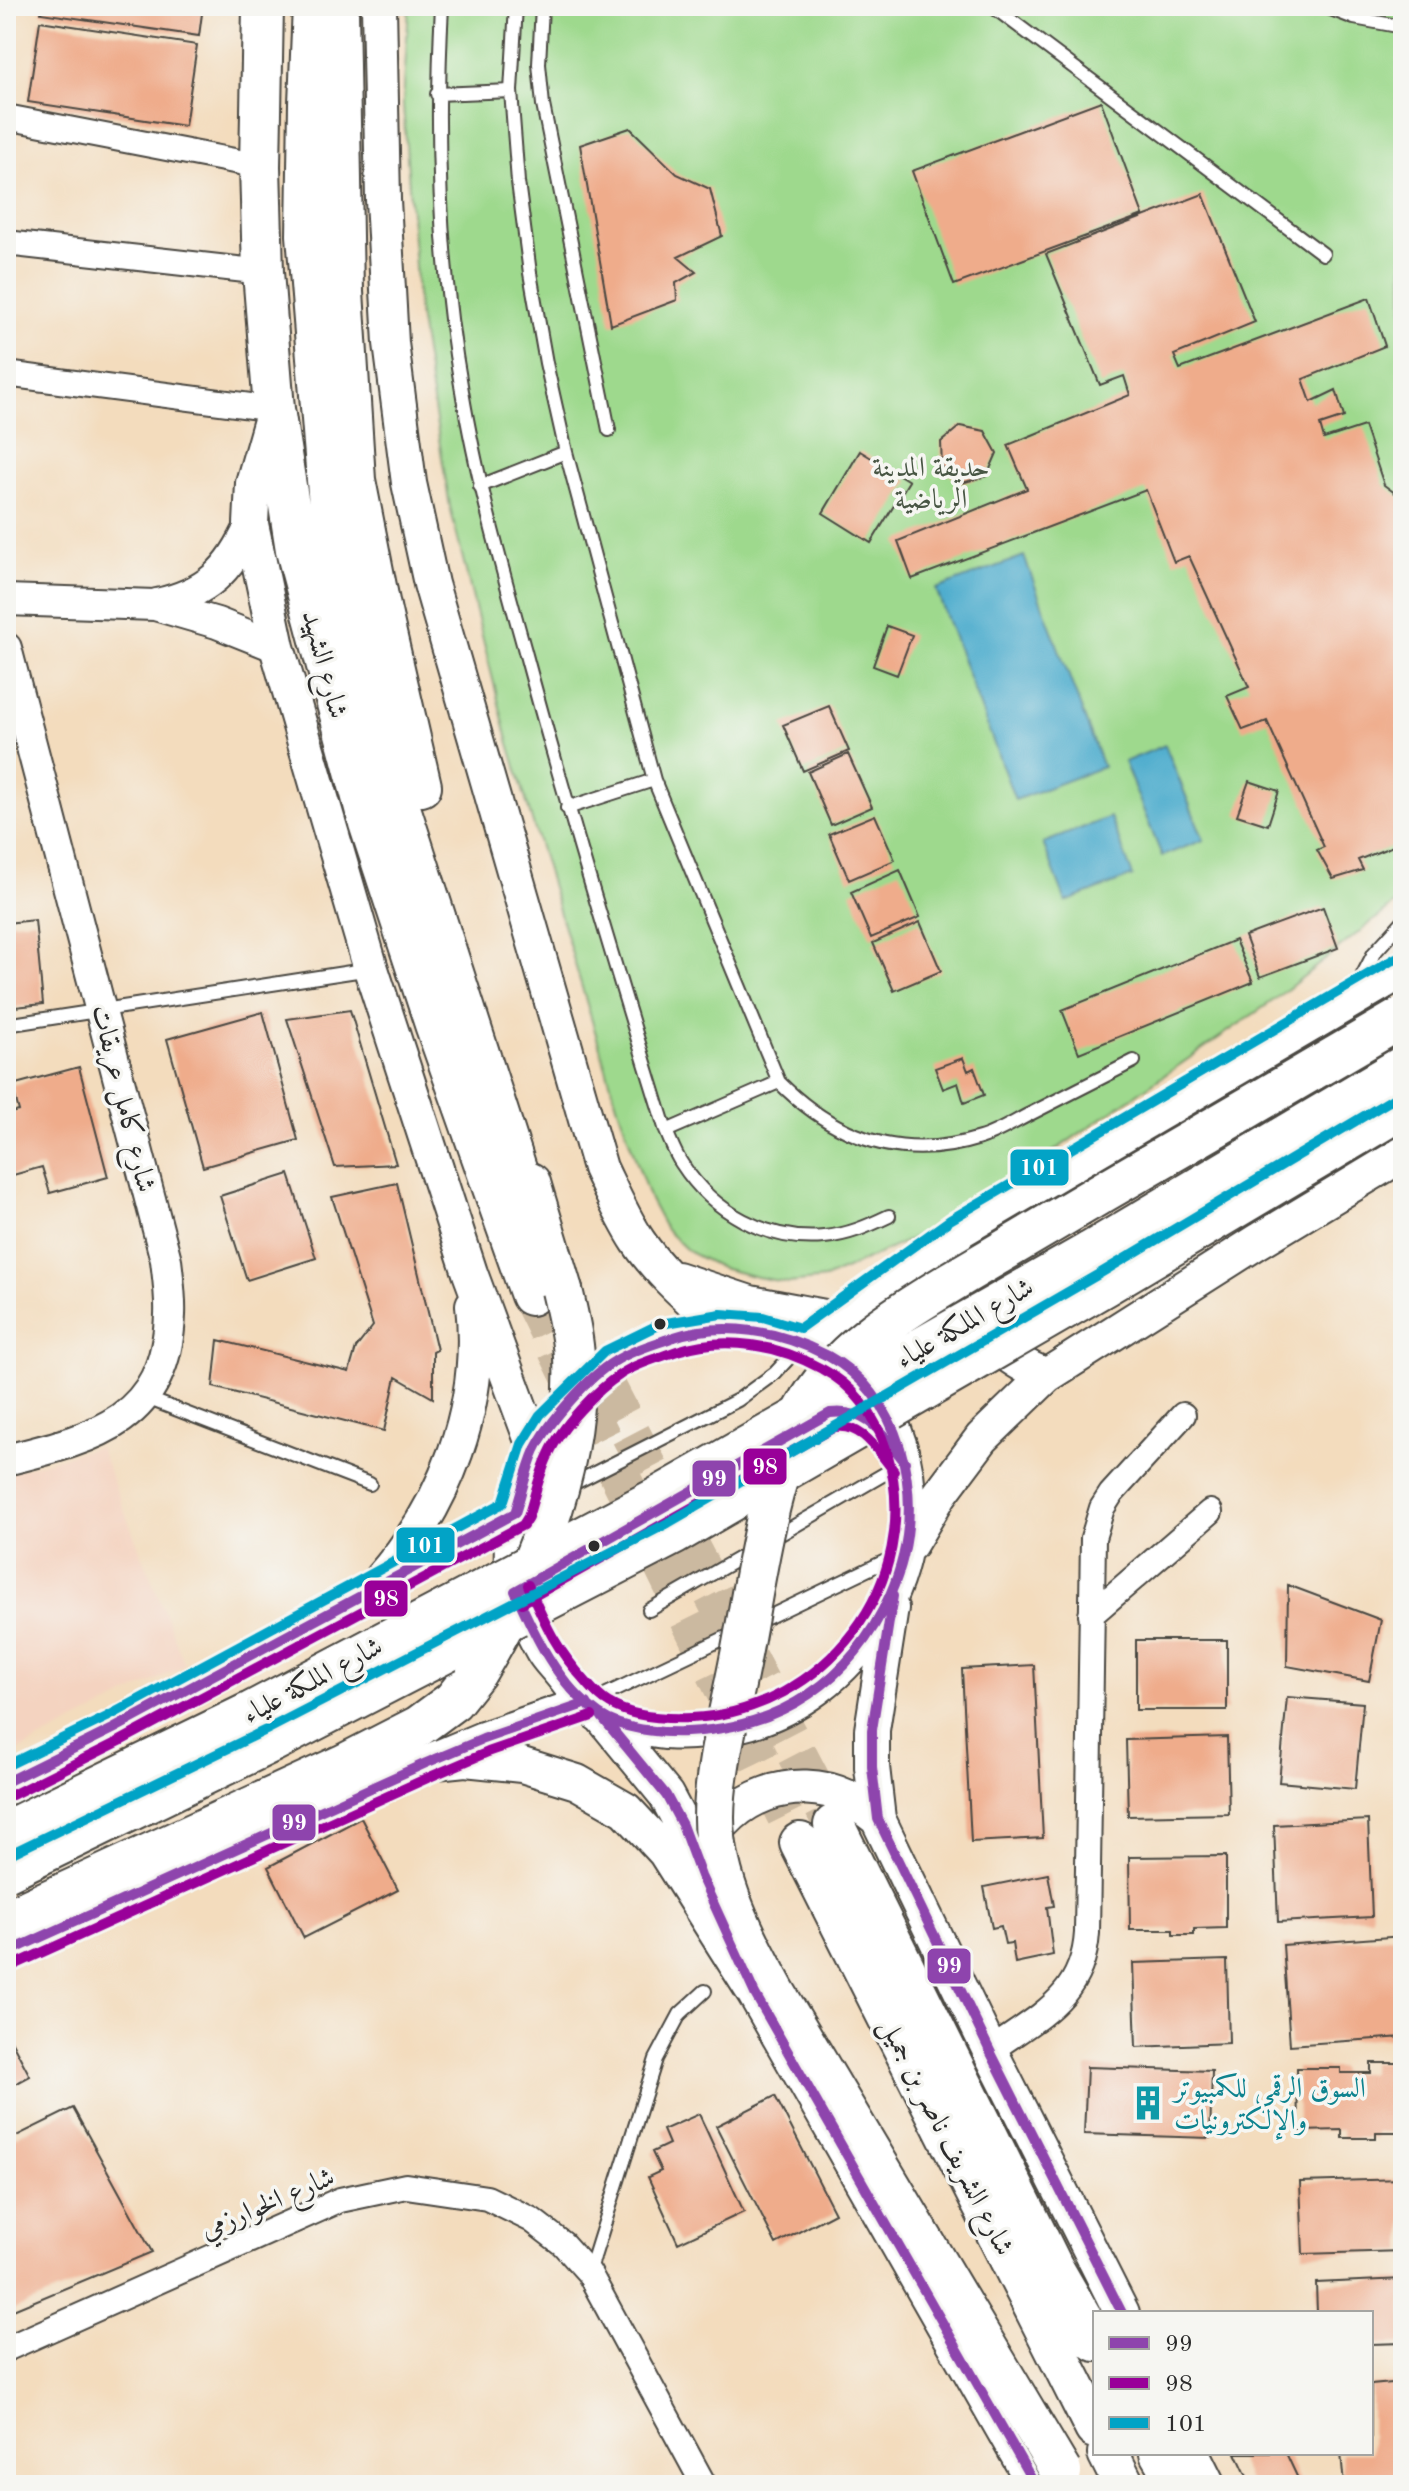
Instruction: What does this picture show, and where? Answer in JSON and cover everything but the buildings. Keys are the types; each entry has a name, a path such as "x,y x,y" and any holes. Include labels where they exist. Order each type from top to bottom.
{"highway":[{"name":"شارع الشهيد","path":"263,6 260,166 263,272 274,409 296,550 369,823 435,1024 542,1290 400,808 350,617 331,529 307,235 313,6"},
{"path":"6,1920 343,1765 419,1726 453,1701 477,1671 521,1592 552,1507 570,1428 574,1353 562,1290 494,1065 436,849 381,612 355,480 343,292 338,6"},
{"path":"1055,2481 751,1948 720,1865 714,1818 721,1762 768,1519 789,1444 805,1408 830,1372 869,1337 914,1304 994,1256 1403,1017"},
{"name":"شارع الشريف ناصر بن جميل","path":"1093,2338 817,1834 1093,2424"},
{"path":"1109,2455 1124,2485"},
{"path":"1161,2455 1179,2485"}],"main road":[{"path":"379,6 383,200 391,343 409,483 431,584 600,1168 640,1244 666,1275 722,1328"},
{"path":"274,409 253,483 251,524 277,647 371,969 470,1273 535,1449"},
{"path":"803,1343 957,1232 1403,970"},
{"name":"شارع الملكة علياء","path":"6,1830 251,1711 655,1498 1088,1252 1403,1065"},
{"name":"شارع الملكة علياء","path":"6,1872 272,1743 675,1535 1106,1286 1403,1109"},
{"path":"6,1953 483,1739 594,1710 653,1731 707,1732 759,1721 807,1697 844,1666 874,1628 906,1552 940,1494 982,1438 1046,1376 1403,1154"},
{"path":"957,1232 955,1258 959,1284 968,1309 1000,1351 1022,1366 1046,1376"},
{"path":"368,1594 401,1556 428,1515 450,1470 474,1373 475,1323 470,1273"},
{"path":"666,1275 750,1303 835,1319"},
{"path":"755,1994 666,1795 543,1652 515,1591 512,1538 515,1513 535,1449 552,1422 612,1363 664,1338 722,1328 761,1331 803,1343 838,1359 869,1386 893,1422 905,1462 911,1507 906,1552"},
{"path":"6,1782 113,1729 515,1513"},
{"path":"895,1584 872,1730 872,1767 878,1819 1121,2311"},
{"path":"426,1763 465,1759 522,1765 577,1782 626,1810 665,1852 1055,2481"},
{"path":"701,1876 708,1845 726,1819 754,1799 772,1791 810,1787 829,1791 847,1798 878,1819"},
{"path":"1194,2455 1209,2485"}],"street":[{"path":"6,117 260,166"},
{"path":"6,243 263,272"},
{"path":"6,374 274,409"},
{"path":"155,605 181,599 204,587 221,573 240,549 251,524"},
{"path":"6,600 155,605 217,623 277,647"},
{"name":"شارع كامل عريقات","path":"6,648 166,1260 170,1315 164,1361 144,1397 123,1419 94,1434 6,1460"},
{"path":"990,2051 1060,2000 1078,1976 1083,1962 1087,1933 1093,1538 1102,1508 1111,1494 1183,1415"},
{"path":"1091,1615 1210,1512"},
{"name":"شارع الخوارزمي","path":"6,2349 340,2200 406,2186 487,2198 532,2220 563,2244 589,2273 704,2485"}],"lane":[{"path":"442,6 437,94 440,193 448,292 461,389 480,486 567,808 666,1131 680,1162 700,1189 727,1212 757,1228 790,1236 824,1237 858,1230 889,1216"},
{"path":"516,6 511,91 518,182 530,273 566,452 654,780 779,1082 801,1104 828,1123 857,1137 888,1145 920,1148 983,1138 1134,1061"},
{"path":"542,6 539,64 543,105 609,430"},
{"path":"992,6 1323,254"},
{"path":"1323,6 1354,18 1403,27"},
{"path":"437,94 511,91"},
{"path":"480,486 566,452"},
{"path":"567,808 654,780"},
{"path":"1349,1001 1374,953 1403,921"},
{"path":"6,1025 371,969"},
{"path":"666,1131 779,1082"},
{"path":"515,1513 738,1400 775,1373 803,1343"},
{"path":"144,1397 370,1484"},
{"path":"515,1591 830,1413 844,1409 858,1412 905,1462 649,1610"},
{"path":"594,1710 906,1552"},
{"path":"589,2273 656,2059 680,2014 705,1991"}],"shaded area":[{"path":"99,1446 185,1665 8,1756 6,1474"}],"green space":[{"name":"حديقة المدينة الرياضية","path":"409,6 1403,6 1403,897 1274,1000 958,1217 825,1279 789,1283 757,1277 721,1268 689,1252 666,1230 650,1200 618,1108 508,740 450,507 418,309 403,104"}],"water":[{"path":"1024,556 1103,767 1015,800 936,589"},
{"path":"1165,745 1204,840 1162,856 1124,762"},
{"path":"1110,817 1133,876 1066,902 1043,843"}],"tunnel":[{"path":"531,1295 800,1843"},
{"path":"603,1381 830,1818"}],"transit line":[{"name":"101","path":"6,1766 107,1717 503,1503 522,1444 540,1415 605,1351 660,1324 721,1314 763,1317 800,1328 950,1220 1396,958"},
{"name":"101","path":"6,1856 266,1730 668,1523 1099,1274 1396,1097"},
{"name":"99","path":"6,1782 113,1729 515,1513 532,1458 549,1427 593,1377 635,1351 671,1338 711,1330 751,1331 791,1340 828,1356 853,1373 873,1395 889,1420 905,1467 909,1504 906,1541 897,1577 874,1625 855,1652 834,1675 782,1710 753,1721 687,1732 665,1732 619,1724 584,1702 559,1674 539,1642 515,1591"},
{"name":"98","path":"12,1795 120,1741 523,1525 546,1462 562,1432 601,1389 641,1364 695,1346 714,1344 751,1345 788,1354 822,1369 845,1384 863,1404 882,1439 895,1501 892,1548 877,1592 854,1632 822,1666 783,1692 739,1710 691,1718 648,1716 618,1708 597,1694 567,1659 546,1625 528,1585"},
{"name":"99","path":"515,1591 830,1413 865,1419 882,1433 905,1462"},
{"name":"98","path":"522,1603 835,1427 845,1427 862,1434 894,1471"},
{"name":"99","path":"893,1596 872,1730 872,1767 878,1819 1121,2311"},
{"name":"99","path":"6,1953 426,1763 483,1739 587,1703"},
{"name":"98","path":"12,1966 432,1776 488,1752 592,1716"},
{"name":"99","path":"602,1717 666,1795 755,1994 1035,2485"}],"place":[{"name":"السوق الرقمي للكمبيوتر والإلكترونيات","path":"1148,2103"}]}
